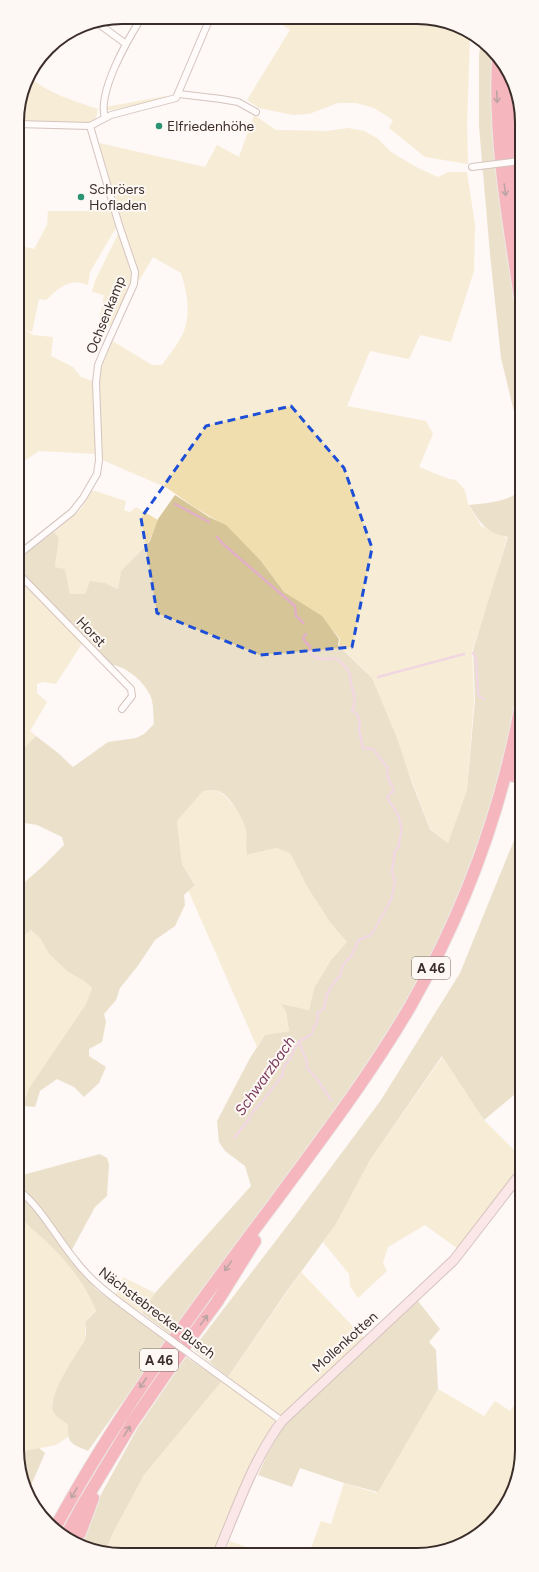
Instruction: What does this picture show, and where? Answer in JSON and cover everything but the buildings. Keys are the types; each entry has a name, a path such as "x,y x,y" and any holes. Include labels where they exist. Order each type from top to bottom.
{"highway":[{"path":"498,66 497,86 500,151 515,260"},
{"path":"508,86 508,116 515,190"},
{"name":"A 46","path":"58,1524 94,1459 146,1378 352,1098 380,1056 411,1004 446,936 484,842 506,769 515,730"},
{"name":"A 46","path":"69,1531 107,1464 157,1386 217,1302 262,1228 342,1124 382,1066 409,1023 439,968 472,896 496,832 515,766"},
{"path":"80,1532 107,1464"}],"main road":[{"name":"Mollenkotten","path":"220,1548 260,1455 271,1435 282,1421 454,1260 515,1181"}],"street":[{"path":"105,118 102,110 112,73 138,24"},
{"path":"24,124 90,126 120,112 176,98 208,24"},
{"path":"102,26 126,44"},
{"path":"179,94 232,101 256,112"},
{"name":"Ochsenkamp","path":"24,550 72,512 83,498 97,474 99,460 96,383 98,365 134,284 135,272 90,126"},
{"path":"472,167 515,162"},
{"name":"Horst","path":"24,579 131,688 132,696 122,709"},
{"name":"Nächstebrecker Busch","path":"24,1195 44,1217 75,1260 96,1284 282,1421"}],"highlighted area":[{"path":"291,406 344,468 372,548 352,647 260,655 157,613 141,518 206,426"}],"shaded area":[{"path":"282,24 417,24 448,29 470,39 467,125 468,164 425,157 389,128 393,120 374,108 356,103 338,103 309,114 293,115 259,108 247,100 290,30"},
{"path":"480,47 494,61 506,216 515,287 515,416 501,358 490,254 479,126"},
{"path":"33,80 52,92 70,100 98,109 96,118 88,123 24,121 27,97"},
{"path":"171,95 154,101 112,110 107,110 106,107"},
{"path":"254,115 276,130 326,131 348,128 364,131 377,138 391,152 418,168 438,177 448,172 467,172 475,225 474,271 451,342 420,335 409,359 370,351 347,406 426,421 433,434 419,467 449,479 456,480 465,490 468,504 481,526 507,538 489,601 472,651 474,700 467,790 448,843 430,828 372,678 339,645 340,639 322,617 284,592 261,561 226,526 194,507 167,488 100,459 98,380 102,359 111,340 152,365 162,365 184,331 188,309 185,287 181,273 153,257 139,281 99,143 205,167 217,145 239,157"},
{"path":"48,211 113,211 117,226 90,272 88,285 75,282 70,283 60,288 46,300 39,299 32,332 25,330 33,335 53,337 51,356 73,367 81,377 95,382 98,454 39,451 24,461 24,247 34,249 47,225"},
{"path":"119,232 133,280 112,326 99,322 104,295 92,292 95,281"},
{"path":"92,490 126,501 124,510 130,512 136,507 158,520 150,540 121,571 118,589 105,583 90,582 85,594 70,594 65,570 55,567 59,538 54,532 81,509"},
{"path":"515,494 515,712 485,833 432,958 380,1052 170,1334 142,1313 155,1293 251,1186 245,1166 225,1151 219,1142 217,1121 250,1058 265,1035 289,1031 286,1012 281,1004 309,1010 314,988 331,960 347,942 330,922 308,888 290,853 276,848 247,855 246,830 236,808 219,791 203,791 177,821 182,864 195,885 184,895 185,905 175,926 155,940 137,967 120,988 116,1000 104,1014 106,1022 102,1042 89,1049 89,1056 106,1067 99,1083 84,1097 74,1087 57,1079 40,1091 35,1107 24,1106 28,1090 86,1004 92,988 84,981 68,972 49,954 40,938 31,930 24,935 24,883 64,845 62,837 37,825 24,823 24,748 36,736 73,767 108,742 136,738 144,734 154,724 153,705 147,689 138,679 126,670 108,664 24,577 24,554 54,532 59,538 55,567 65,569 70,594 85,594 90,581 105,583 118,589 121,571 150,541 158,519 175,495 209,517 226,525 261,561 284,592 322,616 339,639 338,645 372,678 397,738 412,783 430,829 448,843 467,790 475,700 473,650 508,537 494,533 484,526 469,505 511,497"},
{"path":"24,581 83,642 56,684 43,682 37,684 37,693 47,702 30,731 36,736 24,749"},
{"path":"217,790 231,802 242,819 246,830 247,855 276,848 290,853 302,877 316,899 347,942 331,960 314,988 309,1010 281,1005 286,1012 289,1031 265,1035 257,1047 188,890 195,884 182,864 177,820 203,791"},
{"path":"515,838 515,1094 484,1120 442,1056 370,1160 336,1224 287,1291 228,1377 193,1349 381,1100 460,973"},
{"path":"31,930 40,938 49,954 68,972 84,981 92,988 86,1004 28,1091 24,1103 24,935"},
{"path":"443,1056 484,1120 515,1151 515,1177 458,1249 425,1225 388,1247 383,1263 387,1271 358,1298 350,1286 349,1274 323,1242 336,1224 370,1160"},
{"path":"100,1154 107,1158 109,1164 107,1196 95,1207 68,1257 97,1290 166,1341 88,1451 74,1445 70,1440 68,1436 68,1425 54,1413 52,1406 54,1397 63,1376 85,1340 85,1322 96,1311 85,1288 69,1266 41,1236 24,1221 24,1175"},
{"path":"24,1222 43,1238 70,1267 85,1288 96,1310 85,1322 85,1341 57,1388 52,1403 54,1413 68,1425 68,1437 56,1445 24,1451"},
{"path":"301,1272 364,1338 280,1416 228,1377"},
{"path":"123,1277 155,1293 142,1313 115,1296"},
{"path":"418,1301 440,1329 429,1342 436,1350 438,1389 378,1492 344,1483 300,1468 292,1487 258,1475 267,1455 285,1424"},
{"path":"186,1357 222,1381 144,1475 112,1535 107,1547 84,1540 93,1509 137,1429"},
{"path":"222,1381 275,1421 231,1509 216,1548 107,1547 112,1535 144,1475"},
{"path":"438,1389 484,1416 495,1401 510,1411 515,1404 515,1456 510,1481 505,1493 491,1515 477,1528 454,1541 430,1547 311,1548 321,1521 331,1524 344,1483 377,1493"},
{"path":"39,1448 45,1453 31,1486 26,1469 24,1451"},
{"path":"230,1541 249,1548 227,1548"}],"waterway":[{"name":"Schwarzbach","path":"175,504 209,522"},
{"name":"Schwarzbach","path":"217,537 295,606 296,616 303,623"},
{"name":"Schwarzbach","path":"234,1138 254,1110 282,1076 284,1066 290,1059 294,1049 300,1041 312,1034 314,1026 317,1023 318,1012 324,1009 327,994 340,976 343,965 351,956 359,940 371,935 391,900 395,883 392,871 395,851 399,846 401,830 397,811 388,799 388,796 394,790 388,778 387,767 373,749 363,748 359,730 360,723 357,714 352,711 354,698 349,672 344,665 335,658 322,659 310,653 310,646 303,638 306,634"},
{"path":"473,653 476,658 478,692 479,696 484,699"},
{"path":"378,677 464,654"},
{"path":"299,1042 307,1062 307,1068 317,1079 331,1100"}],"place":[{"name":"Elfriedenhöhe","path":"159,126"},
{"name":"Schröers Hofladen","path":"81,197"}]}
